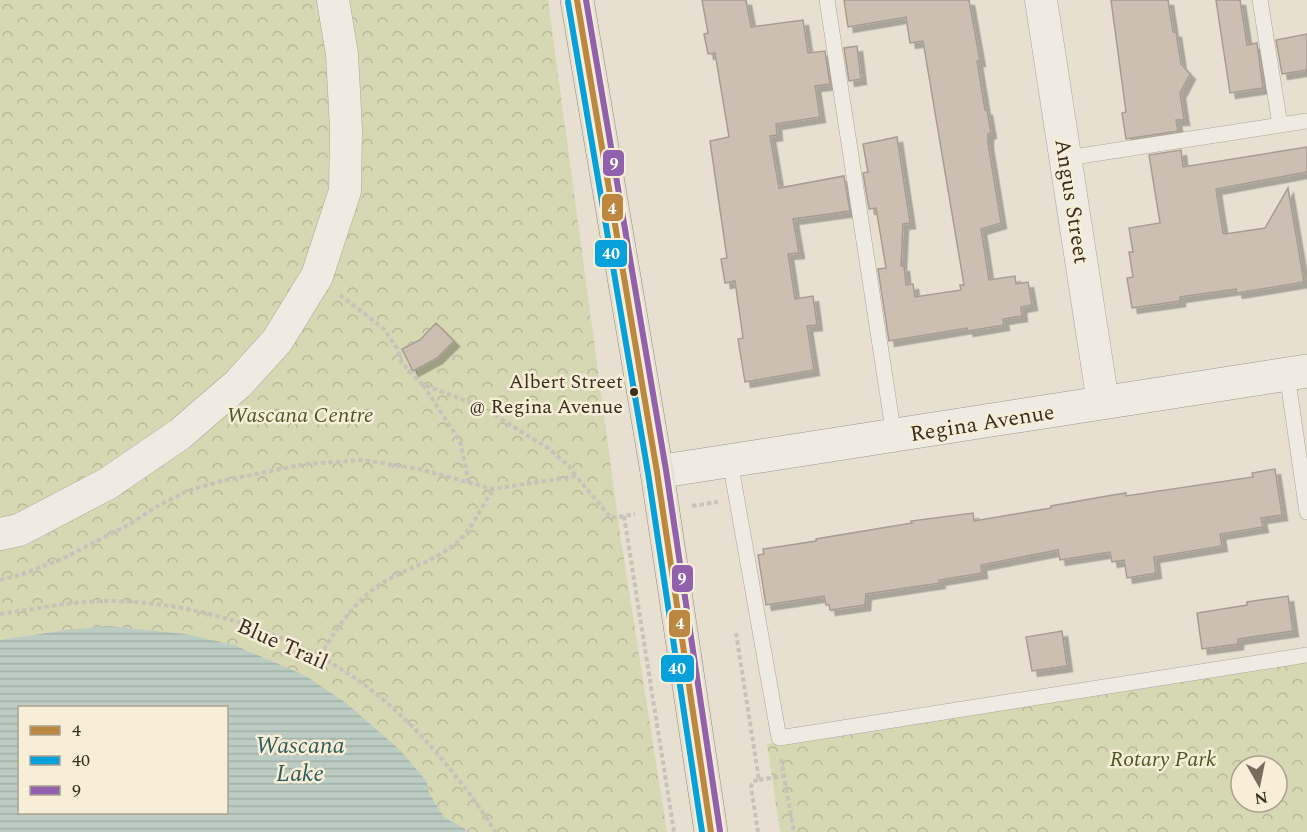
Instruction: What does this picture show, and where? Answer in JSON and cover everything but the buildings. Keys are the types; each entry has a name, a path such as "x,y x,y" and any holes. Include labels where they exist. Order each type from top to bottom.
{"main road":[{"path":"577,0 657,472 711,832"}],"street":[{"path":"0,534 19,530 107,484 180,434 238,384 277,341 317,276 345,191 346,129 342,54 333,0"},
{"name":"Angus Street","path":"1041,0 1103,403"},
{"name":"Regina Avenue","path":"657,472 1297,373"}],"lane":[{"path":"827,0 894,436"},
{"path":"1260,0 1280,125"},
{"path":"1066,158 1307,121"},
{"path":"1297,373 1307,512"},
{"path":"730,461 779,738 1307,655"}],"path":[{"path":"317,276 384,328 397,348 402,363 422,384 460,441 469,484"},
{"path":"422,384 487,409 548,448 569,466 611,518"},
{"path":"0,580 62,559 187,492 221,481 306,464 363,460 420,469 493,489 576,476"},
{"path":"320,656 335,631 355,606 376,587 439,556 465,533 493,489"},
{"path":"624,516 674,832"},
{"name":"Blue Trail","path":"0,615 59,605 108,601 158,604 203,613 261,629 320,656 382,698 455,776 496,832"},
{"path":"781,755 794,832"},
{"path":"759,780 783,776"},
{"path":"753,781 751,787 758,832"}],"green space":[{"name":"Wascana Centre","path":"0,0 548,0 620,534 667,832 0,832"},
{"name":"Rotary Park","path":"1307,653 1307,832 780,832 767,744 1297,664"}],"water":[{"name":"Wascana Lake","path":"108,626 185,634 234,645 306,676 346,703 400,750 427,782 429,793 444,817 467,832 0,832 0,640"}],"transit line":[{"name":"4","path":"577,0 657,472 711,832"},
{"name":"9","path":"586,0 666,470 720,831"},
{"name":"40","path":"568,2 648,473 702,832"}],"place":[{"name":"Albert Street @ Regina Avenue","path":"634,392"}]}
